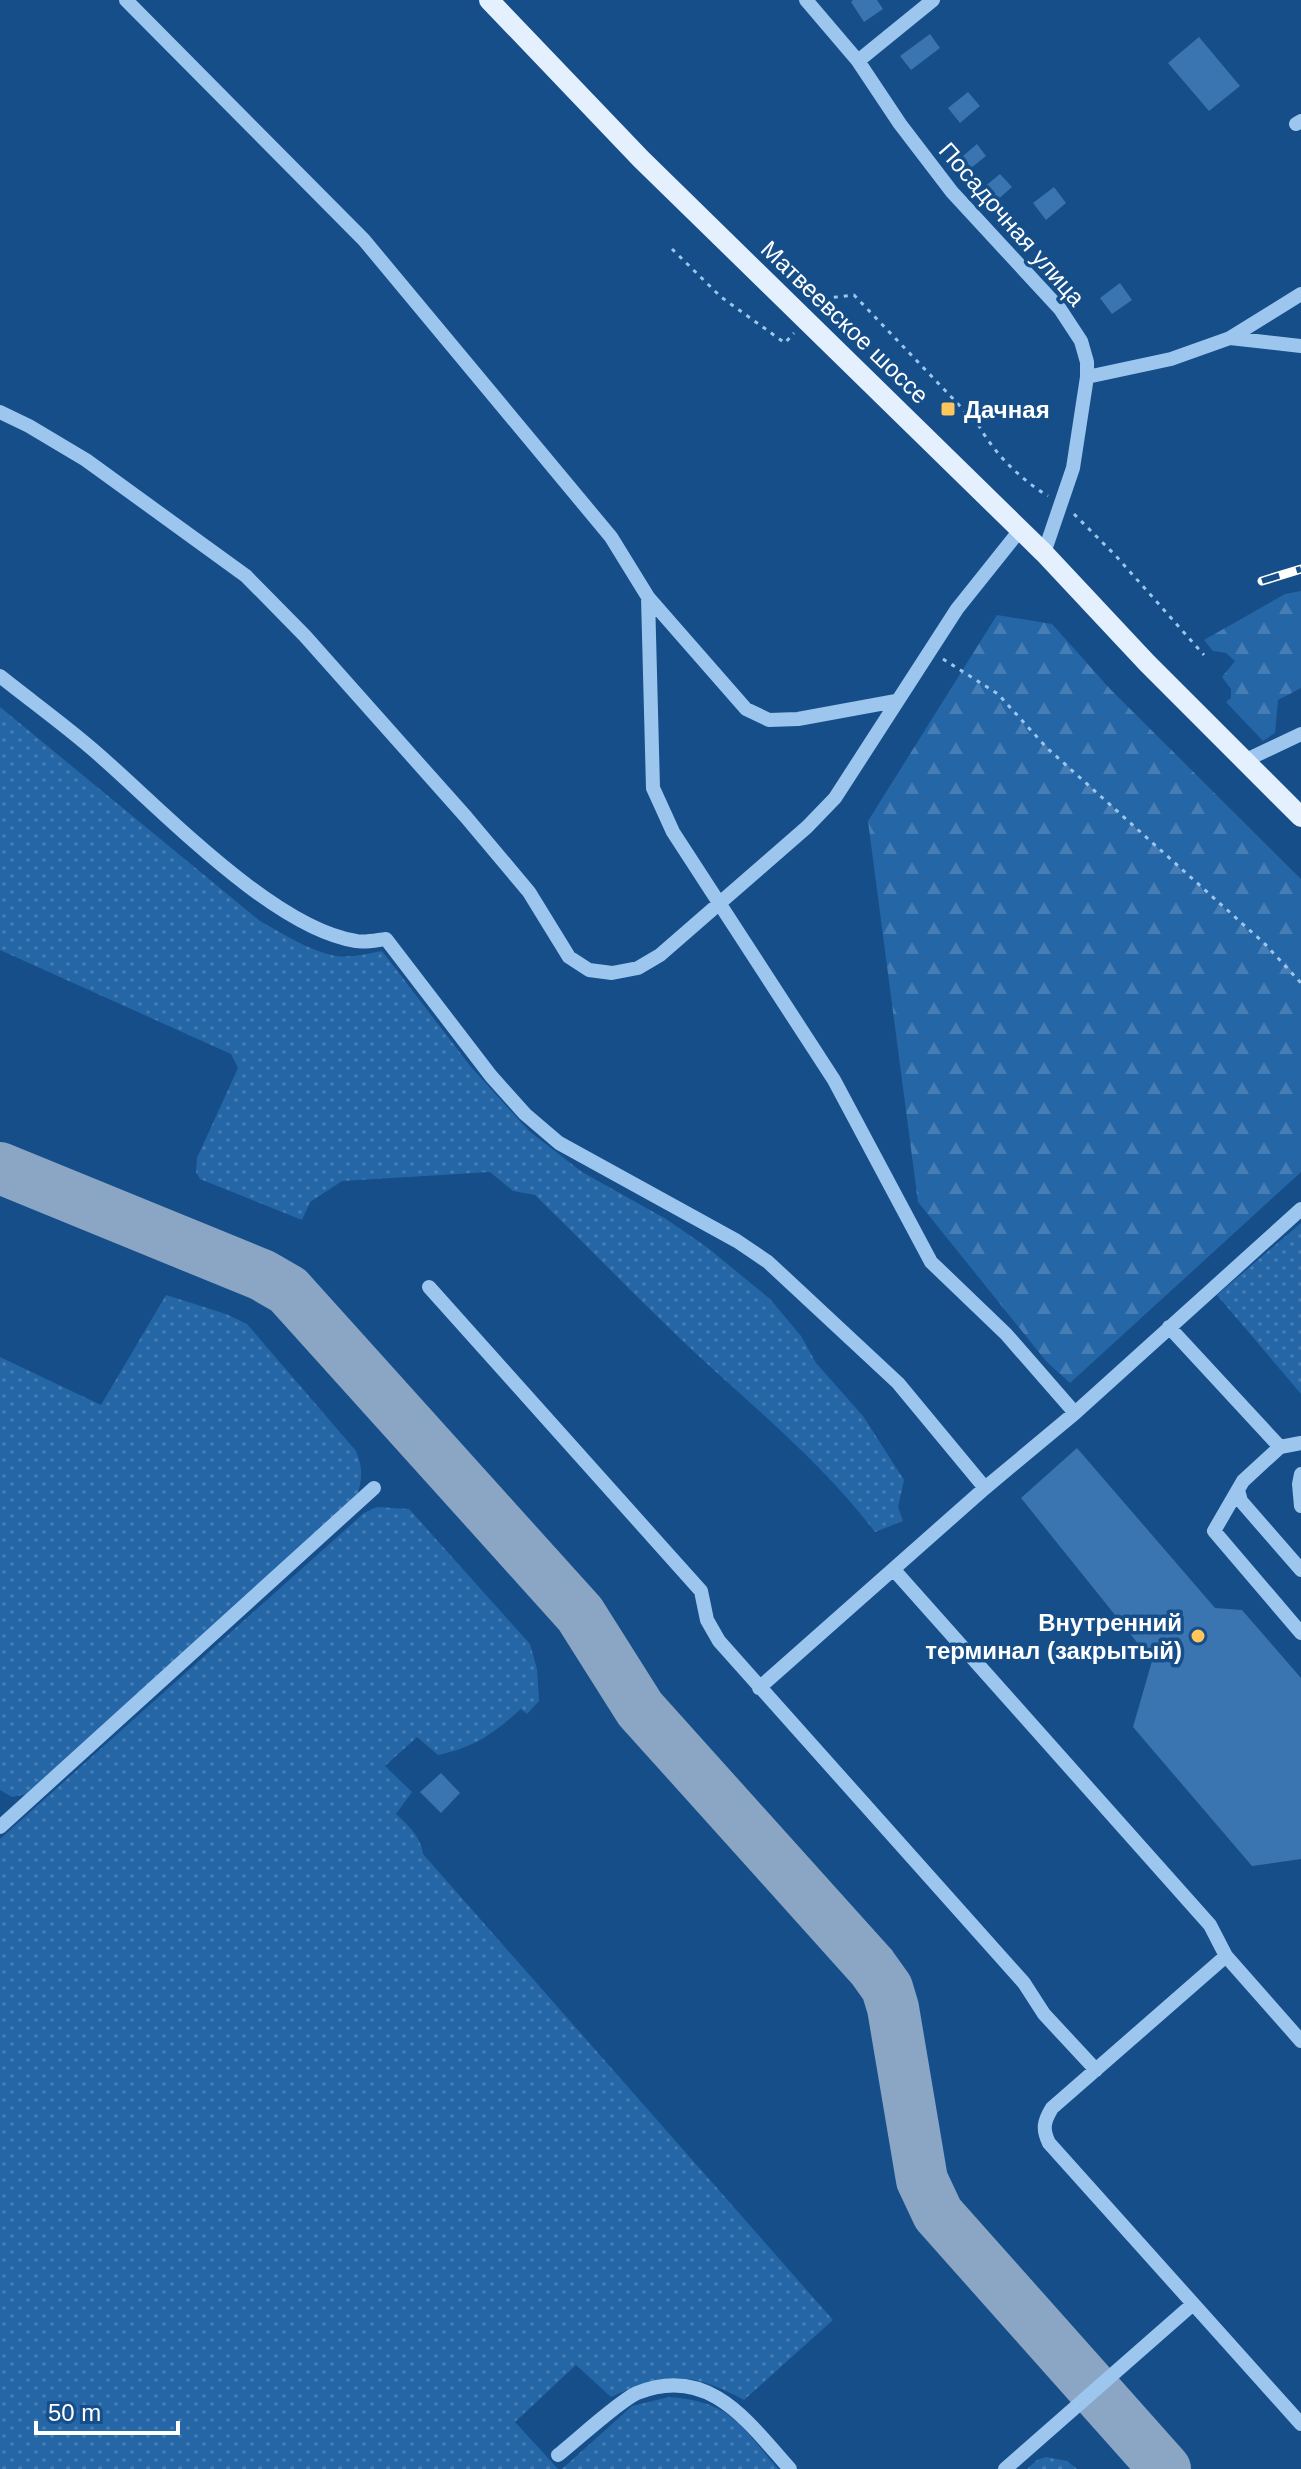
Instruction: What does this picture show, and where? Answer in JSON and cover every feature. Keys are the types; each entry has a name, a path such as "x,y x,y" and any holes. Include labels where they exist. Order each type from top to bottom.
{"main road":[{"name":"Матвеевское шоссе","path":"489,0 641,159 1044,553 1147,663 1301,817"}],"street":[{"path":"126,0 364,240 611,537 648,597 746,709 769,720 798,719 896,701"},
{"name":"Посадочная улица","path":"806,0 858,61 900,124 952,192 1060,309 1081,341 1087,362 1087,377 1073,468 1044,553"},
{"path":"858,61 933,0"},
{"path":"1087,377 1171,359 1230,338 1301,294"},
{"path":"1230,338 1301,346"},
{"path":"0,412 86,460 246,576 305,636 466,817 529,892 569,957 589,970 612,973 638,968 660,955 807,827 835,798 957,609 1020,530"},
{"path":"648,597 653,788 673,832 834,1080 931,1262 1006,1334 1075,1413"},
{"path":"0,676 90,747 225,866 272,901 310,925 357,942 386,939 491,1076 525,1114 559,1143 737,1241 768,1262 898,1383 985,1488"},
{"path":"1246,760 1301,734"},
{"path":"759,1688 985,1488 1075,1413 1301,1209"},
{"path":"429,1287 701,1591 707,1620 719,1641 1024,1983 1044,2014 1096,2070"},
{"path":"1169,1327 1280,1447"},
{"path":"1301,1443 1280,1447 1243,1481 1214,1531 1301,1633"},
{"path":"1301,1474 1301,1506"},
{"path":"0,1827 374,1488"},
{"path":"1238,1490 1241,1501 1301,1570"},
{"path":"894,1570 1210,1925 1226,1956 1301,2041"},
{"path":"0,1804 12,1816"},
{"path":"1226,1956 1052,2108 1045,2120 1045,2136 1301,2424"},
{"path":"1005,2469 1193,2304"},
{"path":"558,2455 634,2394 668,2385 714,2394 736,2408 790,2469"}],"path":[{"path":"672,249 721,297 785,343 828,298 854,295 979,426 991,446 1032,486 1061,503 1116,556 1204,655"},
{"path":"930,650 998,694 1047,748 1265,944 1301,983"}],"green space":[{"path":"1301,591 1301,688 1278,700 1275,733 1263,741 1226,702 1231,698 1231,689 1222,677 1235,661 1226,653 1213,651 1204,640 1285,594"},
{"path":"997,615 1052,624 1111,690 1301,879 1301,1172 1070,1383 1046,1361 918,1202 868,821"},
{"path":"0,707 260,921 303,945 331,955 350,956 382,951 471,1067 529,1131 582,1172 666,1219 708,1248 770,1299 801,1336 816,1363 863,1416 904,1480 898,1507 903,1521 875,1532 786,1435 669,1327 535,1195 513,1191 490,1172 342,1181 310,1202 302,1220 200,1179 196,1172 197,1158 238,1068 231,1054 0,950"},
{"path":"1301,1223 1301,1394 1217,1295"},
{"path":"166,1295 247,1324 356,1451 361,1482 355,1501 27,1794 12,1797 0,1790 0,1357 101,1405"},
{"path":"377,1507 409,1509 530,1644 537,1669 539,1701 527,1714 521,1709 483,1738 463,1748 438,1755 417,1737 385,1766 412,1792 396,1814 417,1837 423,1854 833,2320 744,2400 708,2384 678,2378 647,2383 611,2397 576,2365 515,2422 558,2469 0,2469 0,1839 364,1513"},
{"path":"669,2397 707,2404 721,2410 743,2428 778,2469 562,2469 632,2406"},
{"path":"1046,2457 1067,2461 1077,2469 1027,2469"}],"building":[{"path":"877,0 883,9 864,22 851,2"},
{"path":"930,34 940,48 911,70 900,56"},
{"path":"1199,37 1240,86 1209,111 1168,63"},
{"path":"968,92 980,106 960,123 948,108"},
{"path":"977,144 986,156 971,168 963,156"},
{"path":"1000,174 1012,187 995,202 983,188"},
{"path":"1054,187 1066,203 1046,220 1033,203"},
{"path":"1120,283 1132,300 1112,314 1100,298"},
{"name":"Внутренний терминал (закрытый)","path":"1077,1448 1215,1608 1242,1610 1301,1678 1301,1859 1252,1866 1133,1727 1152,1661 1021,1498"},
{"path":"441,1773 460,1793 441,1813 420,1792"}],"taxiway":[{"path":"0,1168 262,1275 288,1290 580,1614 640,1709 872,1967 887,1988 922,2180 938,2214 1165,2469"}],"railway":[{"path":"1262,581 1301,569"}],"place":[{"name":"Дачная","path":"948,409"},
{"name":"Внутренний терминал (закрытый)","path":"1198,1636"}]}
